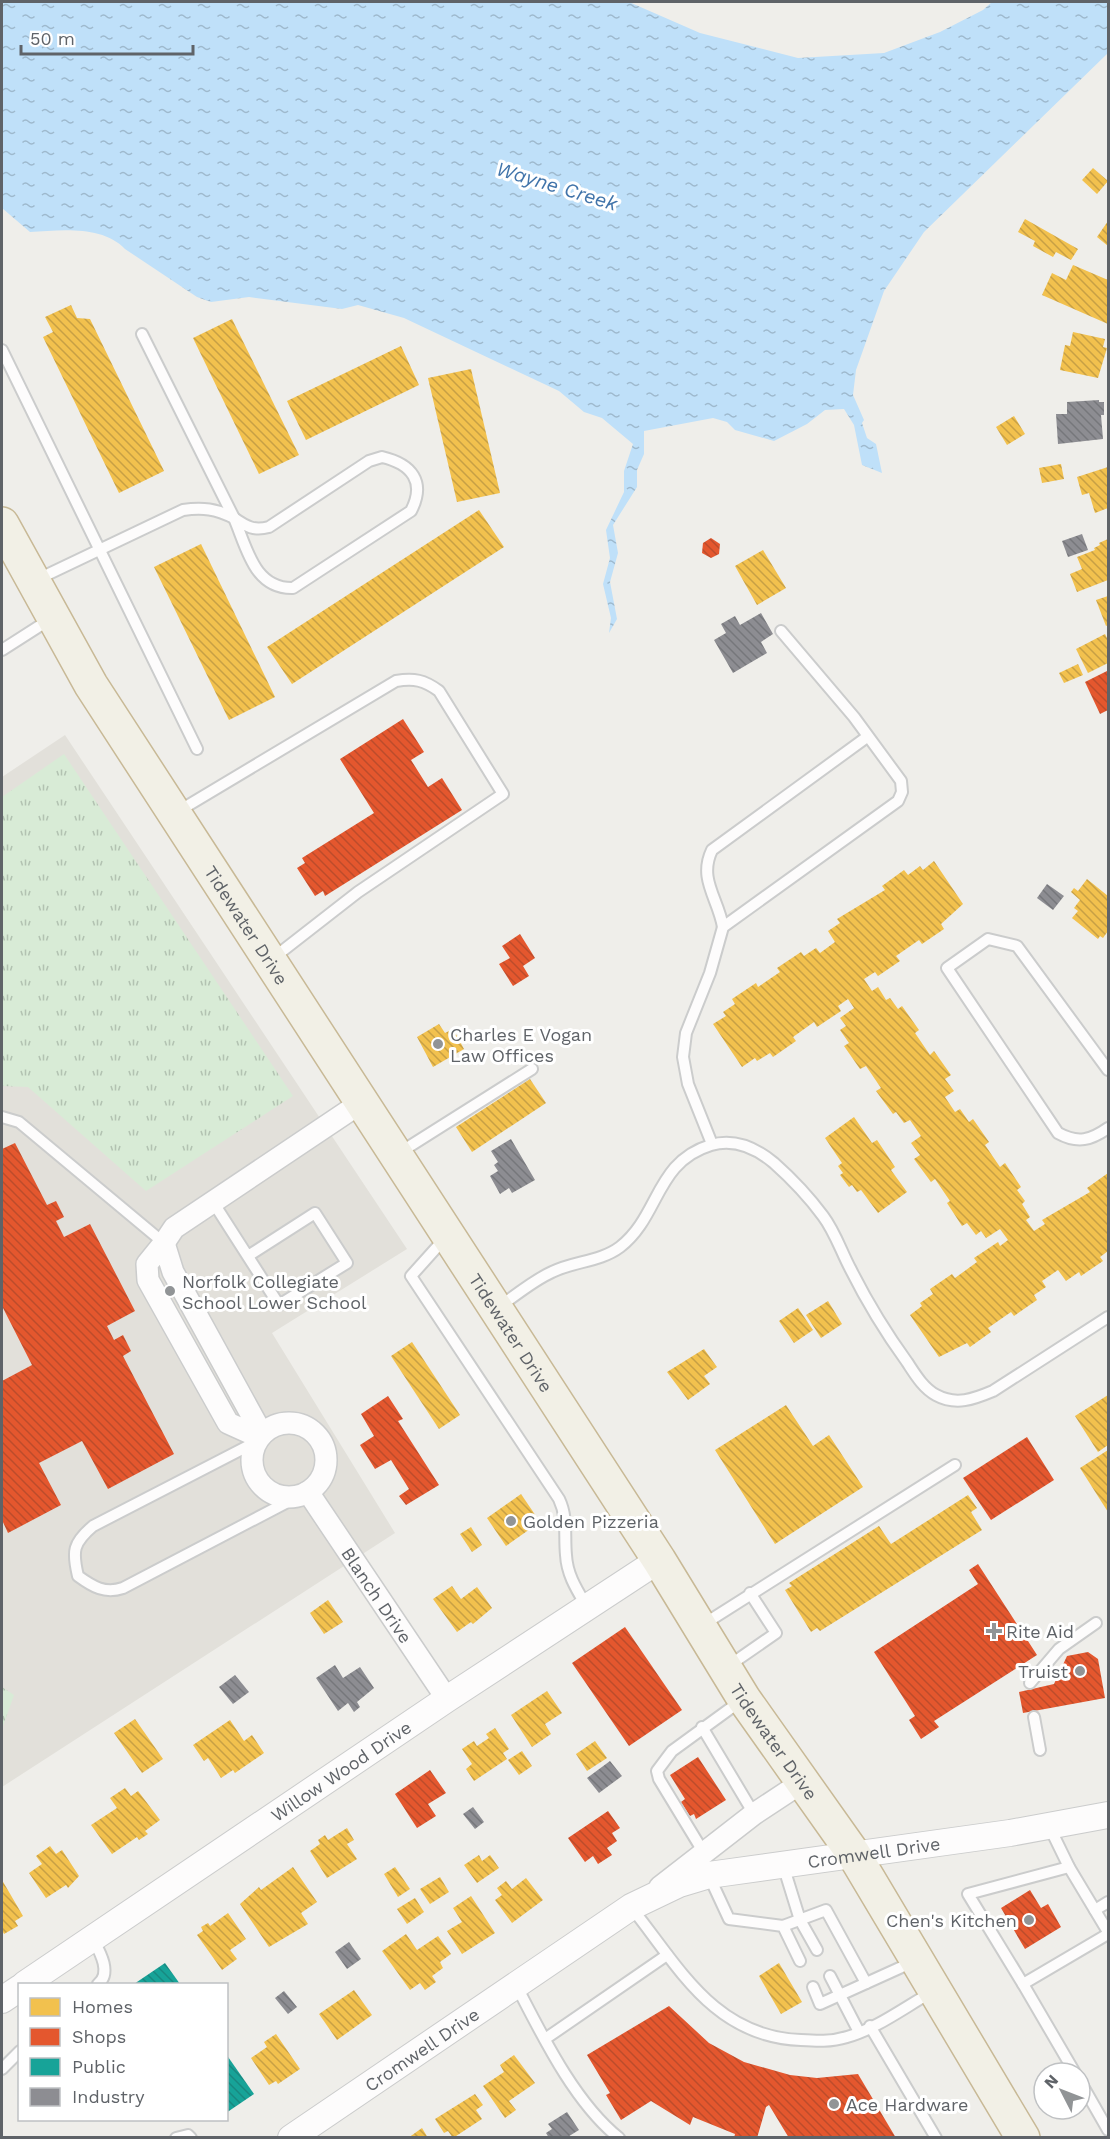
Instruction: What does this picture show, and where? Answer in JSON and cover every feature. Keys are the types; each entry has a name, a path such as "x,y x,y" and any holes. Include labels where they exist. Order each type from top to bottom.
{"highway":[{"name":"Tidewater Drive","path":"2,524 91,685 659,1560 727,1667 744,1699 804,1780 853,1853 1023,2138"}],"street":[{"path":"258,1438 172,1272 164,1243 174,1228 362,1102"},
{"path":"288,1422 310,1429 319,1437 325,1454 324,1473 318,1484 303,1495 278,1496 261,1486 251,1464 258,1438 276,1425 288,1422"},
{"name":"Blanch Drive","path":"303,1495 447,1699"},
{"name":"Willow Wood Drive","path":"27,1983 447,1699 659,1560"},
{"name":"Cromwell Drive","path":"291,2138 637,1904 679,1884 706,1864 754,1814 804,1780"},
{"name":"Cromwell Drive","path":"706,1864 783,1864 1049,1826 1108,1815"},
{"path":"2,2000 18,1989"}],"lane":[{"path":"33,581 183,510 201,507 219,510 234,518 248,528 260,530 269,528 369,461 382,457 398,461 410,469 417,483 417,499 405,516 293,588 280,589 267,583 260,576 234,518 142,334"},
{"path":"2,350 197,749"},
{"path":"2,650 52,618"},
{"path":"723,927 898,801 902,792 901,781 854,717 781,631"},
{"path":"174,813 396,681 413,679 427,682 439,691 504,794 358,892 270,960"},
{"path":"712,1144 688,1084 683,1057 686,1033 710,973 723,927 720,908 705,876 706,862 712,850 867,737"},
{"path":"1108,1070 1017,946 988,939 947,968 1058,1133 1082,1141 1096,1137 1108,1128"},
{"path":"396,1154 532,1069"},
{"path":"2,1117 20,1122 164,1243"},
{"path":"496,1309 551,1272 595,1259 619,1247 637,1229 662,1182 677,1165 691,1154 712,1144 742,1144 762,1153 792,1179 823,1217 900,1352 923,1385 937,1396 953,1401 972,1400 993,1391 1108,1317"},
{"path":"213,1202 279,1305 347,1263 315,1213 248,1256"},
{"path":"448,1234 411,1276 560,1499 567,1525 566,1555 570,1580 588,1607"},
{"path":"258,1438 93,1526 80,1537 73,1556 78,1576 95,1588 113,1591 123,1588 303,1495"},
{"path":"701,1626 954,1465"},
{"path":"727,1667 776,1633 750,1593"},
{"path":"1030,1683 1059,1648 1096,1623"},
{"path":"744,1699 702,1727 672,1751 657,1771 659,1779 706,1864 729,1919 783,1926 826,1910 866,1983"},
{"path":"1034,1717 1040,1750"},
{"path":"702,1727 754,1814"},
{"path":"1023,1984 1108,1933 1069,1867 1049,1826"},
{"path":"783,1864 800,1920 817,1950"},
{"path":"1068,2061 968,1894 1069,1867"},
{"path":"1095,1910 1108,1902"},
{"path":"637,1904 667,1955 696,1992 716,2010 763,2035 787,2040 825,2041 859,2032 936,1990"},
{"path":"783,1926 800,1961"},
{"path":"93,1939 101,1953 105,1970 103,1980 99,1983"},
{"path":"545,2039 667,1955"},
{"path":"813,1987 820,2004 918,1960"},
{"path":"830,1976 859,2032"},
{"path":"516,1985 545,2039 597,2117 619,2138"},
{"path":"870,2026 936,2138"},
{"path":"2,2070 18,2054"},
{"path":"1092,2102 1108,2130"},
{"path":"176,2138 188,2135 191,2138"}],"shaded area":[{"name":"Norfolk Collegiate School Lower School","path":"65,735 407,1249 272,1333 395,1533 2,1787 2,777"}],"green space":[{"path":"64,754 293,1096 146,1191 28,1087 2,1086 2,797"},
{"path":"2,1687 14,1695 2,1729"}],"water":[{"name":"Wayne Creek","path":"2,2 629,2 700,33 798,58 884,53 940,32 983,10 992,2 1108,2 1108,53 924,232 884,291 856,370 853,395 864,420 862,423 867,438 876,444 882,473 862,465 854,425 844,409 825,410 807,424 774,441 735,430 727,422 713,418 644,431 644,454 637,470 637,487 613,525 618,553 610,582 617,619 609,633 611,618 603,584 610,558 606,530 624,492 624,471 633,444 602,418 584,412 559,391 404,318 358,305 342,309 249,297 211,302 197,297 116,241 105,236 80,231 30,232 2,208"}],"building: Homes":[{"path":"1093,168 1108,181 1097,194 1082,180"},
{"path":"1025,219 1078,249 1071,260 1056,252 1053,257 1033,246 1035,241 1018,232"},
{"path":"1108,221 1108,246 1097,237"},
{"path":"1073,265 1108,280 1108,324 1042,295 1052,273 1066,280"},
{"path":"71,305 77,318 90,319 164,471 119,493 43,337 53,332 45,317"},
{"path":"232,319 299,455 259,474 193,338"},
{"path":"1073,332 1105,339 1103,347 1107,348 1098,378 1060,370 1065,345 1070,346"},
{"path":"401,346 419,385 306,440 287,401"},
{"path":"471,369 500,493 457,502 428,378"},
{"path":"1014,416 1025,434 1007,445 996,427"},
{"path":"1061,464 1064,479 1042,483 1039,468"},
{"path":"1108,467 1108,508 1095,513 1089,493 1082,495 1077,477"},
{"path":"479,510 504,547 292,684 267,647"},
{"path":"1108,539 1108,580 1077,592 1070,574 1082,569 1077,557 1095,550 1094,548 1100,545 1099,543"},
{"path":"201,544 275,697 229,720 154,567"},
{"path":"763,550 786,588 757,605 735,566"},
{"path":"1108,596 1108,625 1106,626 1096,600"},
{"path":"1105,634 1108,640 1108,663 1088,673 1076,649"},
{"path":"1078,664 1083,675 1064,683 1059,673"},
{"path":"934,861 963,904 941,924 944,929 922,944 919,940 896,956 900,961 878,976 875,972 864,979 872,991 878,987 886,1000 890,998 898,1009 902,1006 919,1030 915,1033 930,1055 934,1051 951,1075 945,1079 954,1091 945,1097 955,1112 960,1109 969,1122 973,1119 989,1142 985,1145 1000,1167 1005,1163 1021,1187 1017,1190 1025,1201 1022,1204 1030,1217 1026,1220 1034,1231 1045,1224 1042,1220 1090,1192 1087,1188 1108,1173 1108,1251 1100,1257 1103,1261 1081,1276 1079,1272 1066,1281 1058,1270 1042,1281 1046,1287 1034,1295 1037,1300 1014,1316 1011,1312 988,1328 991,1332 970,1347 967,1343 939,1357 910,1315 922,1306 920,1303 933,1294 930,1289 952,1274 955,1278 977,1262 974,1258 998,1242 1000,1246 1008,1240 1000,1229 986,1238 981,1231 976,1235 967,1223 962,1226 947,1203 950,1201 935,1179 931,1182 914,1159 920,1155 911,1143 921,1136 910,1120 904,1123 896,1112 893,1114 876,1091 881,1088 866,1066 860,1069 844,1046 849,1043 840,1030 846,1026 840,1018 854,1008 848,999 838,1006 841,1011 817,1027 814,1022 793,1037 796,1041 773,1057 770,1053 757,1061 755,1058 742,1067 713,1024 726,1016 723,1012 735,1004 732,999 756,983 758,987 780,972 777,968 801,952 804,956 816,948 820,953 835,942 828,931 840,923 837,919 885,890 882,886 904,870 908,875 920,866 923,870"},
{"path":"1087,879 1108,896 1108,931 1103,938 1100,936 1098,939 1072,918 1078,911 1074,908 1080,900 1071,892 1074,888 1078,891"},
{"path":"439,1024 445,1033 453,1029 464,1049 433,1067 417,1037"},
{"path":"530,1079 546,1103 472,1152 456,1127"},
{"path":"854,1117 872,1143 877,1140 895,1167 891,1170 907,1192 878,1213 861,1190 857,1192 852,1185 849,1187 840,1175 843,1173 838,1166 842,1163 825,1138"},
{"path":"828,1301 842,1324 821,1338 806,1315"},
{"path":"798,1308 813,1330 794,1343 779,1321"},
{"path":"412,1342 460,1415 439,1429 391,1356"},
{"path":"704,1349 717,1367 704,1376 710,1384 688,1400 667,1372"},
{"path":"1108,1395 1108,1445 1098,1452 1075,1416"},
{"path":"786,1405 813,1446 829,1435 863,1487 775,1544 715,1450"},
{"path":"1108,1450 1108,1512 1080,1468"},
{"path":"521,1494 540,1522 506,1546 487,1518"},
{"path":"968,1495 977,1508 971,1512 982,1530 820,1631 817,1628 811,1632 785,1590 792,1586 789,1583 879,1526 891,1544"},
{"path":"471,1527 482,1545 472,1552 460,1534"},
{"path":"452,1586 461,1599 477,1587 492,1608 473,1624 471,1622 457,1632 433,1599"},
{"path":"328,1600 343,1622 324,1634 310,1613"},
{"path":"547,1691 562,1713 545,1724 551,1734 532,1747 511,1715"},
{"path":"135,1719 163,1759 142,1773 114,1733"},
{"path":"230,1720 244,1741 252,1735 264,1753 235,1773 233,1770 221,1778 208,1758 204,1761 193,1745"},
{"path":"495,1728 509,1749 503,1753 507,1759 474,1781 466,1769 472,1764 462,1749 474,1741 477,1746 489,1738 486,1734"},
{"path":"595,1741 607,1758 587,1771 576,1754"},
{"path":"522,1751 532,1766 519,1775 508,1760"},
{"path":"125,1788 131,1796 138,1791 160,1820 145,1831 148,1834 139,1840 137,1837 112,1854 91,1825 117,1808 110,1798"},
{"path":"347,1828 354,1840 347,1844 357,1859 327,1878 310,1851 320,1844 318,1840 325,1835 328,1840"},
{"path":"50,1846 56,1854 62,1850 79,1876 68,1888 66,1885 46,1898 29,1873 42,1864 36,1856"},
{"path":"479,1855 482,1861 490,1855 499,1868 477,1883 464,1865"},
{"path":"293,1867 317,1902 301,1913 308,1924 269,1947 240,1904 259,1887 261,1890"},
{"path":"395,1867 410,1889 398,1897 384,1874"},
{"path":"440,1877 449,1892 430,1904 420,1889"},
{"path":"526,1878 543,1900 512,1923 495,1900 502,1895 497,1888 506,1881 512,1889"},
{"path":"2,1880 23,1916 15,1921 18,1926 4,1934 2,1930"},
{"path":"471,1896 495,1933 462,1954 447,1931 462,1922 453,1908"},
{"path":"415,1898 424,1912 407,1924 397,1909"},
{"path":"228,1913 246,1939 230,1950 237,1959 222,1970 197,1935 203,1931 201,1927 208,1923 210,1926"},
{"path":"406,1934 417,1950 438,1936 451,1954 440,1962 443,1968 432,1976 436,1982 425,1990 420,1983 410,1990 382,1951"},
{"path":"779,1963 802,2002 781,2014 759,1976"},
{"path":"354,1990 372,2015 337,2040 319,2014"},
{"path":"276,2034 300,2069 278,2084 276,2081 269,2085 251,2058 267,2047 264,2042"},
{"path":"514,2055 535,2083 509,2101 516,2110 505,2118 483,2086 504,2072 500,2065"},
{"path":"475,2094 483,2105 476,2110 482,2119 453,2138 448,2131 444,2133 435,2119"},
{"path":"422,2128 428,2138 408,2138"}],"building: Shops":[{"path":"711,538 720,544 719,554 711,558 702,553 703,543"},
{"path":"1107,671 1108,710 1100,714 1085,682"},
{"path":"403,719 424,752 411,760 428,787 442,778 462,810 325,896 323,891 315,896 297,868 305,863 302,858 374,813 340,759"},
{"path":"520,934 535,958 523,966 529,976 513,986 499,964 510,958 502,946"},
{"path":"15,1143 47,1205 56,1201 64,1217 56,1221 64,1237 90,1224 135,1311 107,1326 114,1340 123,1335 131,1351 123,1356 174,1454 108,1489 82,1441 39,1463 61,1505 8,1533 2,1520 2,1381 32,1365 2,1306 2,1149"},
{"path":"388,1396 403,1419 398,1421 439,1485 406,1505 399,1496 409,1489 391,1460 375,1469 360,1445 374,1436 361,1414"},
{"path":"1027,1437 1054,1480 991,1520 963,1478"},
{"name":"Rite Aid","path":"978,1564 1037,1655 934,1721 939,1727 921,1739 909,1720 915,1716 874,1652 978,1584 969,1570"},
{"path":"625,1627 682,1710 629,1746 572,1663"},
{"name":"Truist","path":"1088,1652 1098,1659 1105,1698 1023,1713 1019,1692 1054,1684 1067,1656"},
{"path":"698,1757 726,1800 696,1819 694,1814 690,1816 681,1802 685,1799 670,1775"},
{"path":"430,1770 446,1793 428,1804 436,1816 417,1828 395,1794"},
{"path":"608,1811 620,1828 612,1833 617,1841 607,1848 612,1855 598,1864 593,1856 585,1862 568,1838"},
{"path":"1030,1890 1041,1908 1048,1904 1061,1927 1025,1949 1001,1908"},
{"path":"669,2006 709,2043 744,2062 790,2075 817,2078 858,2074 896,2138 789,2138 769,2105 766,2107 757,2138 734,2138 735,2134 693,2117 690,2125 651,2101 621,2120 606,2095 610,2093 587,2055"}],"building: Public":[{"path":"165,1963 179,1983 135,1983"},
{"path":"228,2057 254,2094 228,2112"}],"building: Industry":[{"path":"1099,400 1099,402 1104,402 1104,415 1101,415 1103,439 1058,444 1056,414 1067,414 1067,402"},
{"path":"1082,534 1088,550 1068,557 1062,541"},
{"path":"761,613 773,634 761,642 767,653 733,673 714,640 726,633 721,624 735,616 740,625"},
{"path":"1047,884 1064,896 1053,910 1037,898"},
{"path":"511,1139 535,1180 512,1193 509,1188 500,1194 490,1176 498,1171 494,1165 498,1162 491,1151"},
{"path":"335,1665 343,1678 360,1667 374,1688 357,1702 360,1707 354,1712 348,1703 338,1711 316,1678"},
{"path":"235,1675 249,1692 233,1704 219,1687"},
{"path":"610,1761 622,1776 599,1793 587,1778"},
{"path":"473,1807 484,1822 475,1829 463,1814"},
{"path":"349,1942 361,1959 347,1969 335,1952"},
{"path":"284,1991 297,2007 288,2014 275,1998"},
{"path":"567,2112 579,2130 566,2138 549,2138 546,2133 552,2129 548,2124"}],"place":[{"name":"Charles E Vogan Law Offices","path":"438,1044"},
{"name":"Norfolk Collegiate School Lower School","path":"170,1291"},
{"name":"Golden Pizzeria","path":"511,1521"},
{"name":"Rite Aid","path":"994,1631"},
{"name":"Truist","path":"1080,1671"},
{"name":"Chen's Kitchen","path":"1029,1920"},
{"name":"Ace Hardware","path":"834,2104"}]}
